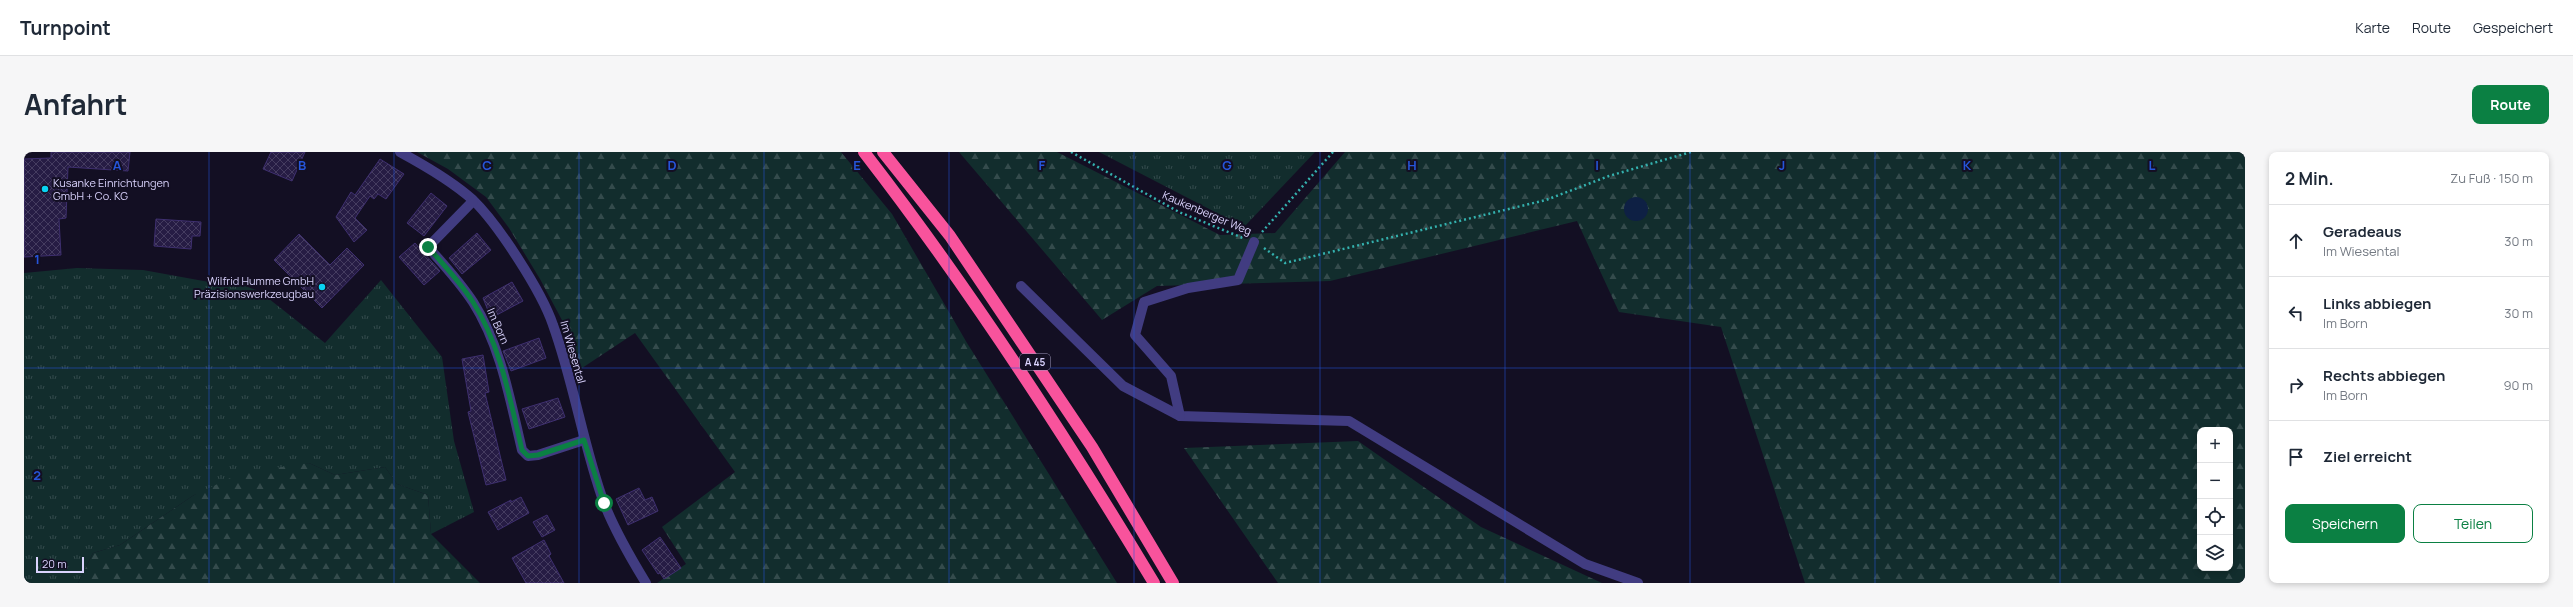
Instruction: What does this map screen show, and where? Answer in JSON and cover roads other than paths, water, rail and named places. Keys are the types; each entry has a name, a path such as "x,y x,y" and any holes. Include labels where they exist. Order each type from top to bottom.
{"highway":[{"name":"A 45","path":"864,152 920,225 1075,452 1154,583"},
{"name":"A 45","path":"883,152 950,236 1092,447 1173,583"}],"street":[{"name":"Im Wiesental","path":"400,152 448,182 473,201 510,248 553,323 584,440 604,503 621,543 646,583"},
{"name":"Im Born","path":"473,201 428,247 456,278 483,321 503,372 522,450 528,456 538,455 584,440"},
{"path":"1180,416 1171,376 1135,335 1144,302 1188,288 1238,280 1254,242"},
{"path":"1021,286 1123,386 1180,416 1349,421 1585,564 1638,583"}],"water":[{"path":"1636,197 1641,198 1647,204 1647,214 1641,220 1636,221 1631,220 1625,214 1624,209 1625,204 1631,198"}],"place":[{"name":"Kusanke Einrichtungen GmbH + Co. KG","path":"45,189"},
{"name":"Wilfrid Humme GmbH Präzisionswerkzeugbau","path":"322,287"}]}
